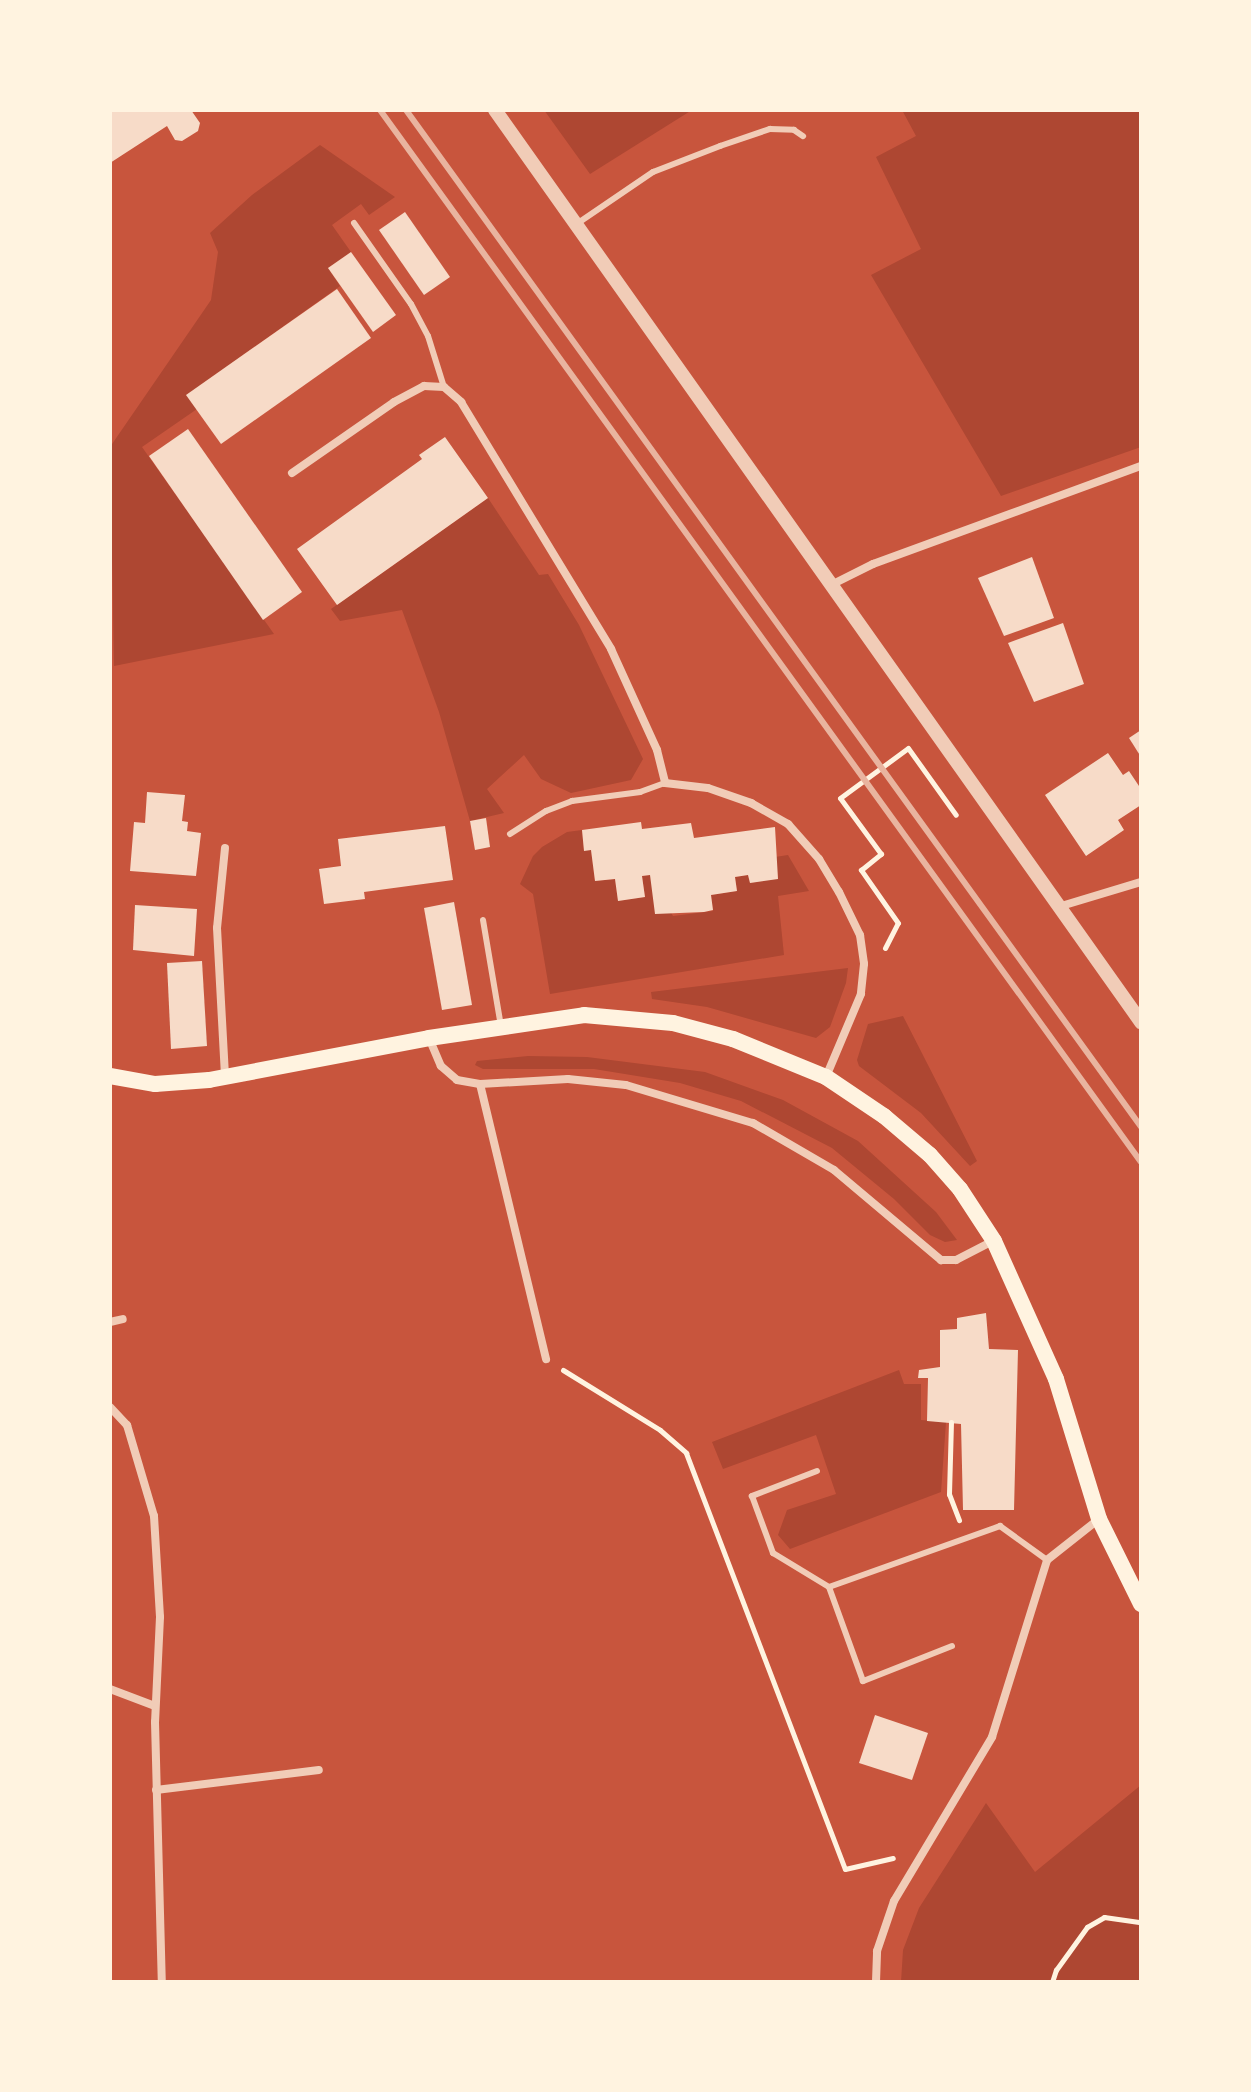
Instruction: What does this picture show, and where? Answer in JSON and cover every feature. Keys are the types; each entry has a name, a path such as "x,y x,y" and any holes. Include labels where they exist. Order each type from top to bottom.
{"main road":[{"path":"110,1076 155,1084 225,1077 429,1038 584,1015 673,1023 733,1039 826,1077 884,1116 930,1155 960,1189 994,1241 1056,1379 1099,1519 1141,1604"}],"street":[{"path":"495,110 1141,1022"},
{"path":"292,473 424,386 444,387 461,402 611,649 657,750 665,783 708,788 751,803 788,824 819,859 860,935 864,964 861,994 826,1077"},
{"path":"833,584 873,564 1141,466"},
{"path":"225,848 217,928 225,1077"},
{"path":"1058,907 1141,882"},
{"path":"429,1038 441,1066 457,1080 480,1084 568,1079 626,1085 753,1123 790,1141 834,1170 941,1260 956,1260 994,1241"},
{"path":"480,1084 546,1359"},
{"path":"110,1322 123,1319"},
{"path":"110,1407 127,1425 154,1516 160,1617 155,1706 162,1982"},
{"path":"876,1982 877,1951 894,1901 992,1737 1047,1560 1099,1519"},
{"path":"110,1689 155,1706"},
{"path":"156,1790 319,1770"}],"lane":[{"path":"575,226 608,200 667,167 770,129 794,130 803,136"},
{"path":"354,223 411,304 428,336 444,387"},
{"path":"510,834 557,806 640,792 665,783"},
{"path":"483,920 501,1026"},
{"path":"817,1471 752,1496 773,1553 829,1587 863,1681 952,1646"},
{"path":"829,1587 1000,1526 1047,1560"}],"path":[{"path":"861,994 898,923 861,870 881,854 840,798 908,748 956,815"},
{"path":"546,1359 660,1430 686,1453 845,1869 922,1852"},
{"path":"951,1422 949,1494 966,1538"},
{"path":"1052,1982 1056,1970 1087,1927 1104,1917 1130,1918 1141,1922"}],"shaded area":[{"path":"544,110 692,110 590,174"},
{"path":"902,110 1141,110 1141,447 1001,496 871,275 921,249 876,157 916,136"},
{"path":"320,145 395,197 369,215 361,204 332,225 351,252 328,268 340,286 187,395 197,409 142,447 274,634 114,666 110,447 211,300 218,252 210,233 252,195"},
{"path":"488,498 539,575 548,574 579,625 643,759 631,780 571,793 541,779 524,755 487,789 504,813 470,821 439,712 402,610 340,621 331,609"},
{"path":"582,830 584,850 591,850 595,881 615,879 618,901 645,897 642,876 650,875 673,916 713,911 711,895 737,891 735,877 748,875 750,883 778,878 775,857 788,855 809,891 778,896 784,955 550,994 533,894 520,884 533,856 542,847 567,832"},
{"path":"848,968 846,983 830,1027 816,1038 707,1007 652,999 651,992"},
{"path":"903,1016 977,1161 970,1166 921,1113 859,1066 857,1060 868,1024"},
{"path":"528,1056 587,1057 705,1072 783,1100 858,1141 936,1212 957,1240 945,1242 930,1235 894,1199 832,1148 741,1101 680,1083 594,1069 483,1069 475,1065 477,1061"},
{"path":"899,1370 904,1384 921,1384 921,1420 946,1422 941,1492 790,1549 778,1535 787,1510 836,1494 816,1435 723,1469 712,1442"},
{"path":"1141,1785 1141,1982 901,1982 903,1950 919,1908 986,1803 1035,1872"}],"building":[{"path":"110,110 191,110 200,123 198,131 182,141 175,140 167,126 110,163"},
{"path":"405,212 450,277 424,295 379,230"},
{"path":"351,252 396,315 373,332 328,268"},
{"path":"337,289 371,338 221,444 186,395"},
{"path":"188,429 302,592 263,620 149,456"},
{"path":"445,437 488,498 337,605 297,549 422,459 419,455"},
{"path":"1032,557 1054,618 1004,636 978,578"},
{"path":"1063,623 1084,684 1034,702 1008,643"},
{"path":"1141,730 1141,757 1129,738"},
{"path":"1108,753 1123,775 1129,771 1141,789 1141,805 1118,820 1124,830 1086,856 1045,795"},
{"path":"147,792 185,795 182,821 188,822 187,831 201,833 196,876 130,871 134,822 145,823"},
{"path":"486,818 490,847 475,850 470,821"},
{"path":"641,822 642,829 691,823 694,838 775,827 778,879 750,883 748,875 735,877 737,891 711,895 713,910 704,912 655,914 650,875 642,876 645,897 618,901 615,879 595,881 591,850 584,851 582,830"},
{"path":"445,826 453,880 364,892 365,899 324,904 319,869 341,866 338,839"},
{"path":"454,902 472,1005 442,1010 424,908"},
{"path":"135,905 197,909 194,956 133,950"},
{"path":"202,961 207,1046 171,1049 167,963"},
{"path":"986,1313 989,1349 1018,1350 1014,1510 963,1510 961,1424 927,1421 928,1378 918,1378 919,1370 940,1367 940,1330 957,1329 957,1318"},
{"path":"875,1715 928,1733 912,1780 859,1763"}],"railway":[{"path":"380,110 1141,1162"},
{"path":"406,110 1141,1127"}]}
